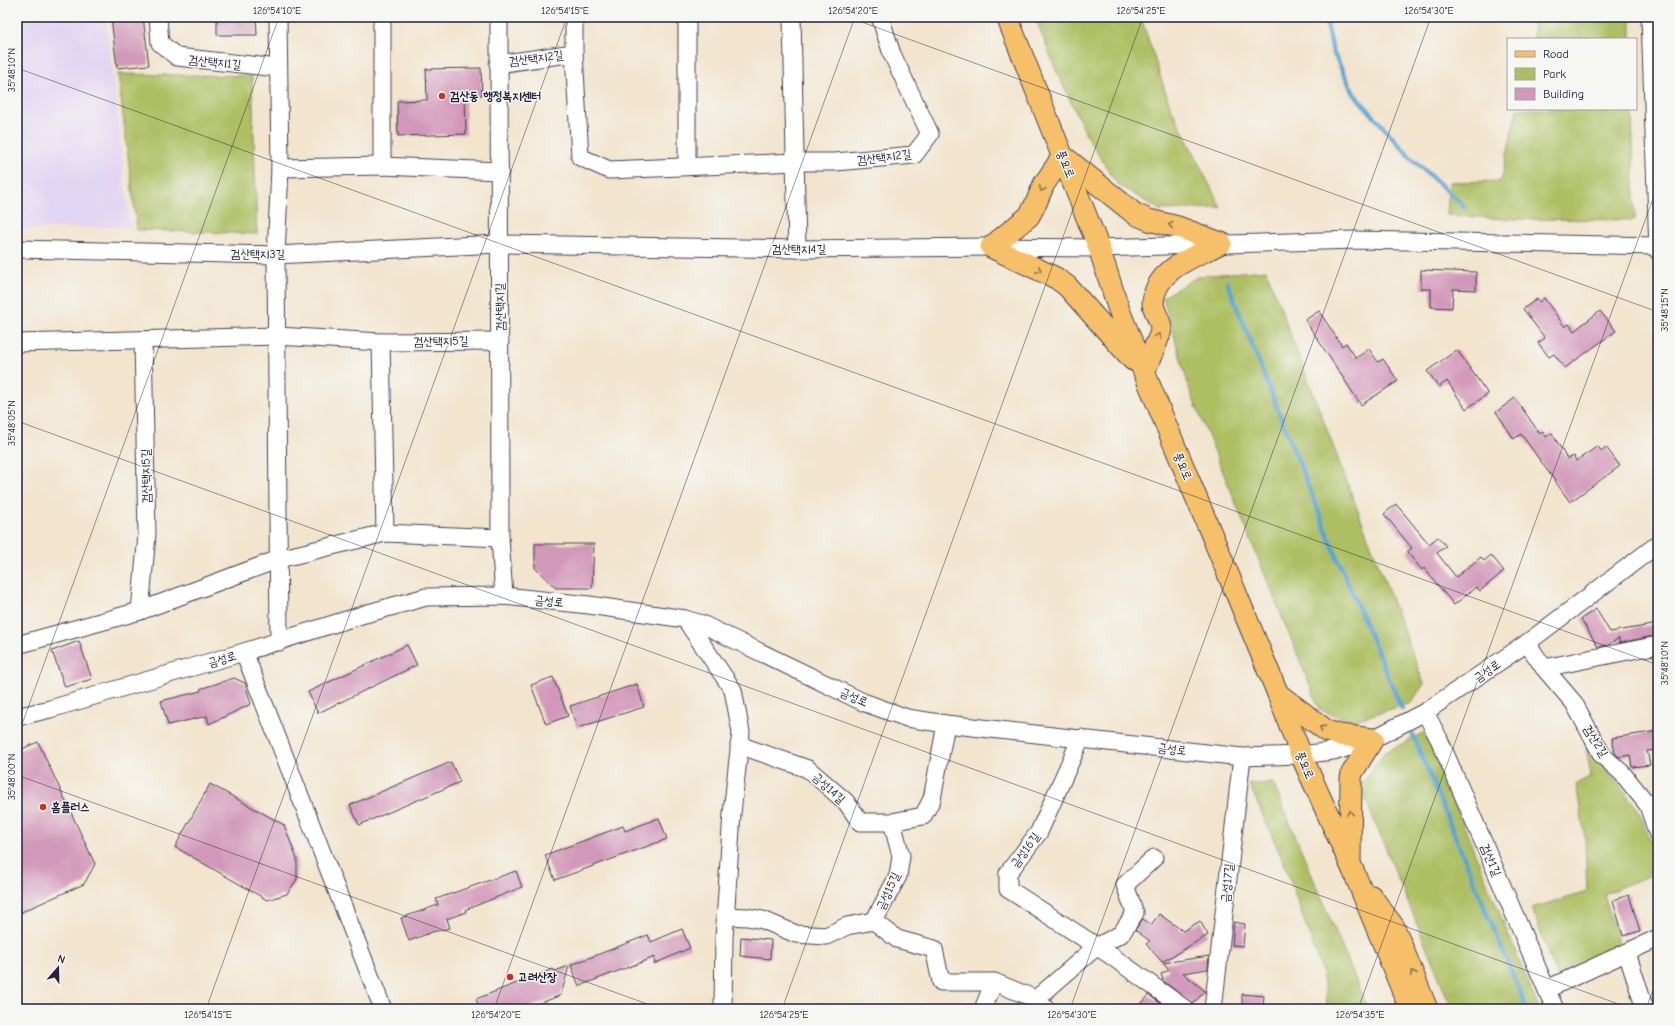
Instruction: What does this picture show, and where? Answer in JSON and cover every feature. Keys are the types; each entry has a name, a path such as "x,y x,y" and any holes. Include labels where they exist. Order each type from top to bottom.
{"main road":[{"name":"풍요로","path":"1007,17 1099,248 1119,310 1144,372 1278,694 1300,755 1351,868 1410,1009"},
{"path":"1063,156 1135,214 1149,220 1178,227 1221,243 1171,269 1160,281 1154,293 1153,305 1161,329 1144,372 1067,286 1056,278 991,247 1029,216 1044,184 1063,156"},
{"path":"1278,694 1327,732 1374,739 1352,773 1351,868 1368,943 1395,1009"},
{"path":"1351,868 1394,927 1427,1009"}],"street":[{"name":"검산택지1길","path":"158,17 160,42 177,57 278,68"},
{"path":"278,17 280,168 276,255 279,642"},
{"path":"382,17 382,166"},
{"name":"검산택지길","path":"499,17 498,64 500,171 498,244 500,341 500,538 504,596"},
{"name":"검산택지2길","path":"574,17 574,54 580,157 609,170 796,162 835,162 914,155 930,134 892,54 880,17"},
{"path":"687,17 687,166"},
{"path":"792,17 797,249"},
{"path":"1650,17 1658,251"},
{"name":"검산택지2길","path":"498,64 574,54"},
{"path":"280,168 382,166 500,171"},
{"name":"검산택지4길","path":"498,244 797,249 991,247 1099,248 1355,240 1658,246"},
{"name":"검산택지3길","path":"17,249 276,255 498,244"},
{"name":"검산택지5길","path":"17,343 277,336 381,342 500,341"},
{"name":"검산택지5길","path":"140,611 147,535 143,340"},
{"path":"381,342 385,533"},
{"path":"17,645 140,611 279,559 385,533 500,538"},
{"name":"금성로","path":"17,717 58,707 426,597 504,596 589,605 685,619 702,624 863,702 907,718 946,724 1242,757 1300,755 1340,750 1374,739 1424,712 1527,643 1658,544"},
{"path":"685,619 734,690 740,732 732,813 725,916 723,1009"},
{"name":"검산2길","path":"1527,643 1544,668 1574,703 1602,755 1622,772 1648,805 1658,835"},
{"path":"1544,668 1658,645"},
{"path":"244,652 383,1009"},
{"name":"검산1길","path":"1424,712 1439,739 1555,1009"},
{"path":"892,822 923,816 932,799 946,724"},
{"name":"금성16길","path":"1081,738 1039,832 1008,873 1008,889 1096,947 1185,1009"},
{"name":"금성14길","path":"739,745 808,769 846,802 860,822 892,822"},
{"name":"금성17길","path":"1213,1009 1242,757"},
{"name":"금성15길","path":"892,822 901,856 898,876 874,921 897,939 934,949 941,982 994,982 1041,1004"},
{"path":"1041,1004 1096,947 1121,934 1135,913 1125,886 1154,858"},
{"path":"725,916 747,917 763,920 796,934 826,936 846,926 874,921"},
{"path":"1547,989 1658,938"},
{"path":"1627,953 1646,1009"},
{"path":"983,1009 994,982"}],"shaded area":[{"path":"17,17 106,17 130,226 17,230"}],"green space":[{"path":"1035,17 1141,17 1170,106 1221,208 1160,210 1117,184 1088,138 1056,70"},
{"path":"1534,17 1631,17 1631,38 1533,38"},
{"path":"118,74 252,76 257,234 137,230"},
{"path":"1517,110 1632,110 1635,220 1503,219 1447,215 1449,182 1501,181"},
{"path":"1266,270 1424,684 1411,703 1352,721 1320,710 1190,391 1163,297 1199,276"},
{"path":"1425,732 1539,1009 1452,1009 1360,786 1384,753"},
{"path":"1585,742 1638,809 1658,860 1658,872 1604,894 1619,946 1556,976 1532,908 1587,892 1585,837 1576,784 1591,776"},
{"path":"1273,783 1368,1009 1328,1009 1322,971 1284,863 1249,784"}],"building":[{"path":"111,17 143,17 149,65 117,68"},
{"path":"217,17 256,17 257,35 217,35"},
{"path":"481,68 482,95 465,96 466,134 398,136 397,101 427,100 426,69"},
{"path":"1421,270 1476,272 1476,290 1453,289 1452,308 1431,307 1431,289 1421,289"},
{"path":"1544,298 1565,327 1569,324 1574,331 1600,311 1616,331 1565,368 1554,354 1549,357 1538,343 1545,338 1523,309 1537,299 1540,302"},
{"path":"1319,311 1342,346 1346,343 1356,358 1369,349 1378,362 1383,359 1398,381 1361,405 1305,320"},
{"path":"1457,350 1488,394 1466,409 1447,381 1439,387 1427,371"},
{"path":"1515,398 1540,434 1543,432 1546,437 1552,433 1567,459 1574,456 1576,461 1598,446 1601,451 1606,447 1620,466 1570,502 1521,434 1514,439 1496,412"},
{"path":"1396,504 1429,544 1438,537 1446,546 1437,553 1456,577 1481,557 1484,561 1491,555 1504,571 1480,591 1476,587 1454,605 1424,568 1422,570 1407,552 1412,548 1384,514"},
{"path":"535,544 594,544 592,588 556,588 535,568"},
{"path":"1596,609 1610,632 1658,624 1658,635 1619,643 1619,638 1608,645 1598,647 1581,619"},
{"path":"79,641 92,679 65,687 52,651"},
{"path":"407,645 417,665 318,713 308,692"},
{"path":"553,677 568,716 546,724 531,685"},
{"path":"234,678 245,683 251,704 209,724 207,716 168,725 161,701 201,691 200,689"},
{"path":"637,684 644,707 577,728 570,706"},
{"path":"1658,731 1658,750 1647,751 1650,765 1632,767 1630,755 1619,757 1615,753 1612,738"},
{"name":"홈플러스","path":"38,742 95,864 84,884 17,914 17,751"},
{"path":"451,762 460,782 359,825 350,805"},
{"path":"210,784 284,825 297,859 297,879 287,894 267,900 175,847"},
{"path":"659,818 667,839 555,880 545,855 623,826 625,831"},
{"path":"516,871 522,887 465,910 466,912 447,919 450,928 432,932 409,941 401,918 438,905 436,899"},
{"path":"1629,895 1640,931 1623,936 1613,900"},
{"path":"1159,914 1183,931 1200,921 1208,935 1162,962 1146,944 1150,941 1135,930 1143,919 1151,925"},
{"path":"1234,922 1245,924 1243,946 1232,945"},
{"path":"682,929 690,948 654,964 655,957 579,986 571,965 648,935 651,942"},
{"path":"741,937 771,940 770,959 740,956"},
{"path":"1209,956 1208,969 1183,973 1205,991 1193,1004 1162,980 1161,974 1169,970 1163,963"},
{"path":"569,966 561,995 526,1009 480,1009 476,999 553,969 555,971"},
{"path":"1242,994 1264,996 1263,1007 1242,1006"},
{"path":"1149,995 1168,1009 1137,1009"}],"waterway":[{"path":"1324,17 1333,52 1354,94 1412,159 1465,207"},
{"path":"1227,282 1333,548 1402,709"},
{"path":"1412,733 1527,1009"}],"place":[{"name":"검산동 행정복지센터","path":"442,96"},
{"name":"홈플러스","path":"43,807"},
{"name":"고려산장","path":"510,977"}]}
